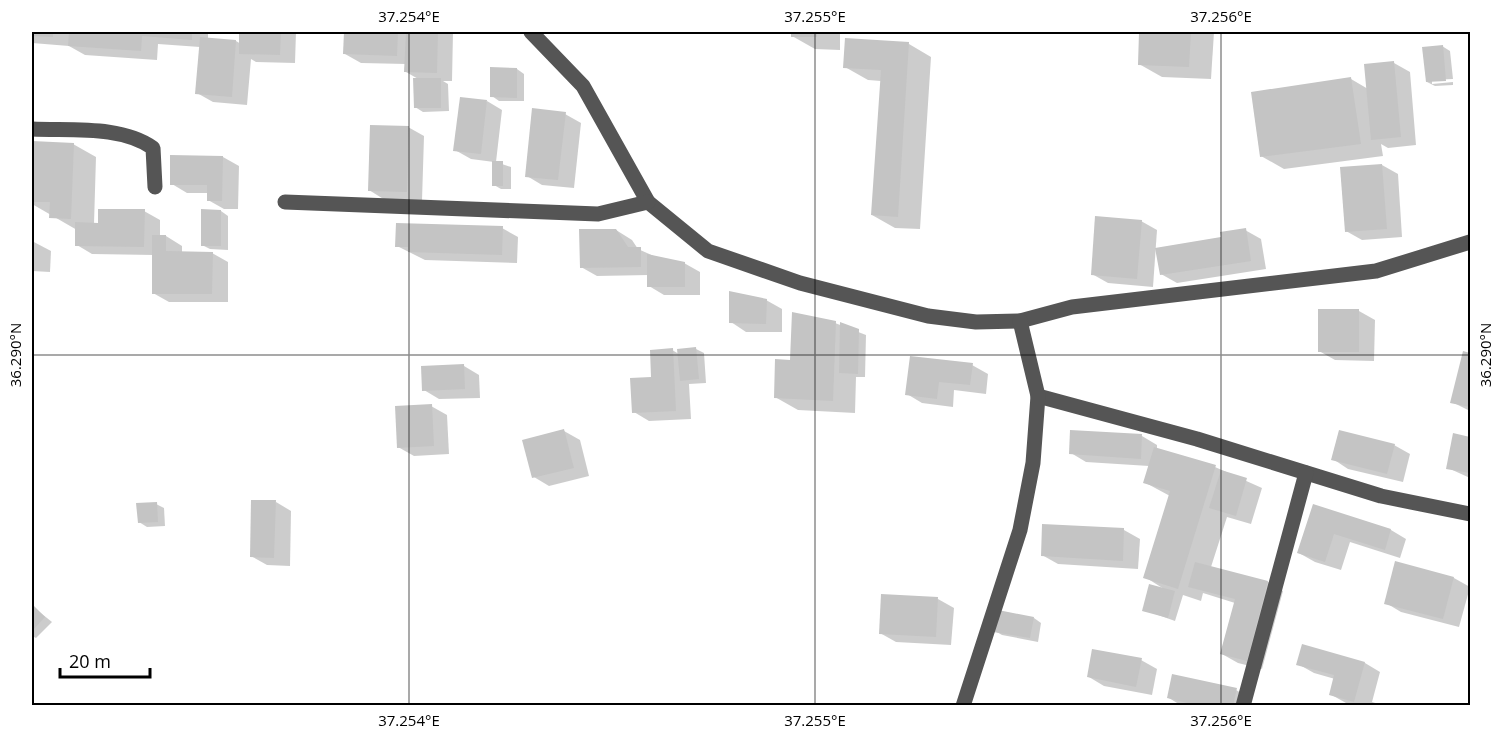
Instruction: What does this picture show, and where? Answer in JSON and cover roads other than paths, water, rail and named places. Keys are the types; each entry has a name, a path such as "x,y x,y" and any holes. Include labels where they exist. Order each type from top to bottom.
{"street":[{"path":"531,32 583,86 648,202 708,251 800,283 928,316 976,322 1020,321 1072,307 1377,271 1470,242"},
{"path":"32,129 108,133 141,139 153,148 155,187"},
{"path":"285,202 598,214 648,202"},
{"path":"963,705 1020,530 1033,463 1038,396 1020,321"},
{"path":"1038,396 1197,439 1381,496 1470,514"},
{"path":"1243,705 1306,473"}]}
